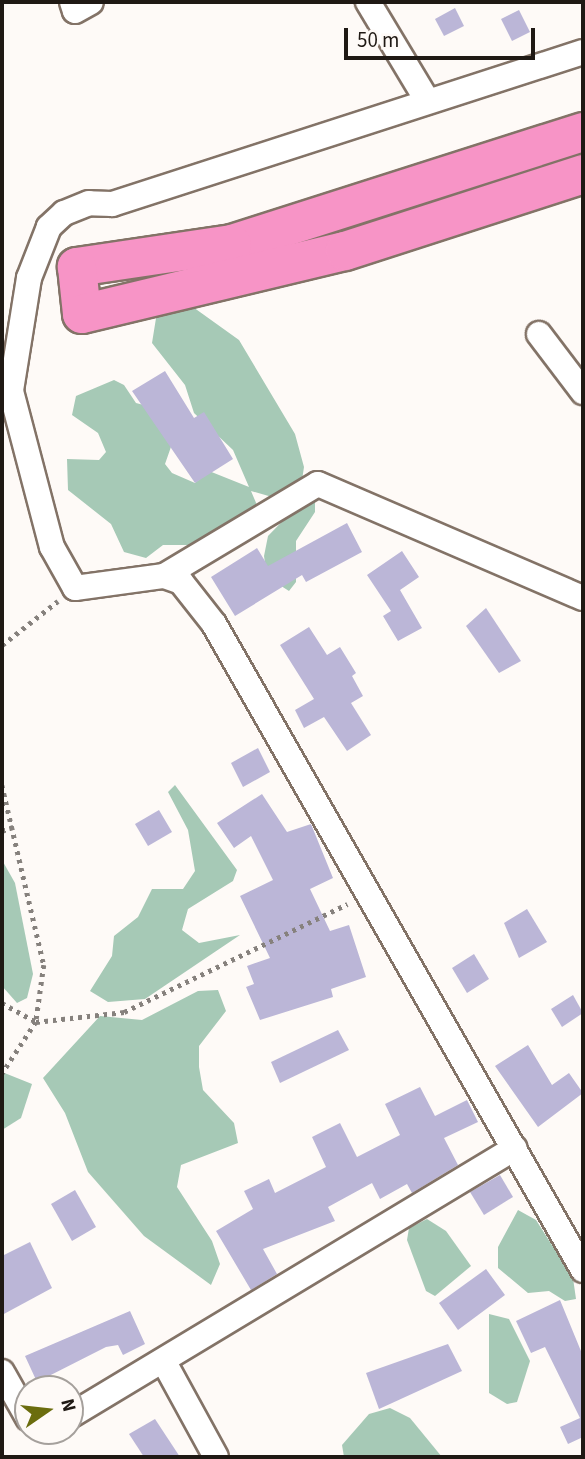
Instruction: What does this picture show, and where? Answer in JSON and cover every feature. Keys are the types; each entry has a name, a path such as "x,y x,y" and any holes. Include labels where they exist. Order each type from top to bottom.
{"highway":[{"path":"583,132 232,243 76,267 82,314 345,251 583,174"}],"street":[{"path":"72,2 75,11 91,2"},
{"path":"368,2 427,100"},
{"path":"583,52 427,100 112,204 89,203 50,227 29,278 11,391 52,547 75,588 164,576 318,484 583,598"},
{"path":"539,334 583,392"},
{"path":"164,576 181,582 214,624 583,1270"},
{"path":"84,1408 515,1148"},
{"path":"164,1362 216,1457"},
{"path":"2,1372 14,1393"}],"path":[{"path":"2,645 75,588"},
{"path":"2,785 44,965 36,1022 2,1074"},
{"path":"2,831 13,827"},
{"path":"2,1003 36,1022 124,1012 369,893"}],"green space":[{"path":"172,292 239,340 295,434 304,467 301,487 279,499 251,491 262,517 195,545 163,545 146,558 124,552 111,524 68,490 67,459 99,460 106,452 98,433 72,415 76,396 114,380 124,385 136,403 170,412 172,444 165,464 172,473 195,483 209,471 249,487 233,450 194,413 185,385 152,343 157,312"},
{"path":"305,498 315,501 315,512 296,541 296,582 289,591 267,577 264,556 268,536"},
{"path":"175,785 237,870 233,881 188,909 182,930 199,943 240,935 145,999 108,1002 90,991 112,956 114,936 138,917 152,889 183,889 195,871 188,830 168,792"},
{"path":"2,860 15,883 33,974 27,998 17,1003 2,986"},
{"path":"218,990 226,1011 199,1046 199,1067 203,1090 234,1123 238,1143 181,1165 177,1187 212,1241 220,1264 211,1285 144,1236 88,1172 65,1113 43,1078 100,1016 142,1020 198,991"},
{"path":"2,1072 32,1084 21,1118 2,1130"},
{"path":"518,1210 536,1220 573,1278 576,1299 565,1301 549,1291 528,1293 498,1268 498,1247"},
{"path":"427,1219 446,1231 471,1266 435,1296 426,1291 407,1240 409,1228"},
{"path":"489,1314 509,1319 530,1361 517,1402 507,1404 489,1393"},
{"path":"390,1408 410,1418 442,1457 344,1457 342,1445 369,1414"}],"building":[{"path":"455,8 464,26 444,36 435,19"},
{"path":"519,10 530,32 512,41 501,19"},
{"path":"165,371 194,418 204,412 233,459 195,483 132,391"},
{"path":"347,523 362,552 306,582 302,575 235,616 211,577 257,548 268,566"},
{"path":"402,551 419,577 400,590 422,628 398,641 383,616 391,611 367,575"},
{"path":"486,608 521,661 499,673 466,626"},
{"path":"309,627 327,655 340,647 356,673 352,676 363,696 351,703 371,735 347,751 324,717 304,728 295,710 314,699 280,645"},
{"path":"258,748 270,772 243,787 231,763"},
{"path":"262,794 287,832 311,824 333,878 310,889 330,931 349,925 366,977 331,989 333,997 260,1020 246,987 254,984 247,966 270,958 240,896 273,880 251,836 234,848 217,823"},
{"path":"159,810 172,832 148,846 135,824"},
{"path":"527,909 547,942 519,958 504,923"},
{"path":"474,954 489,979 467,993 452,968"},
{"path":"573,995 583,1013 562,1027 551,1009"},
{"path":"338,1030 349,1050 280,1083 271,1062"},
{"path":"528,1045 552,1085 569,1073 583,1093 538,1127 495,1066"},
{"path":"420,1087 435,1116 467,1100 478,1122 444,1138 458,1165 412,1193 407,1184 380,1199 372,1183 328,1207 335,1221 263,1249 277,1274 251,1290 216,1231 253,1209 244,1191 269,1179 275,1193 326,1167 312,1137 340,1123 357,1157 400,1135 385,1104"},
{"path":"500,1175 513,1197 484,1215 470,1192"},
{"path":"75,1190 96,1227 72,1241 51,1204"},
{"path":"30,1242 52,1288 2,1315 2,1256"},
{"path":"486,1269 505,1295 458,1330 439,1303"},
{"path":"560,1300 583,1356 583,1437 568,1444 560,1427 580,1418 545,1347 531,1353 516,1321"},
{"path":"130,1311 145,1344 123,1355 118,1345 106,1347 51,1375 34,1375 25,1356"},
{"path":"448,1344 462,1371 379,1409 366,1373"},
{"path":"155,1419 180,1457 144,1457 129,1434"}]}
